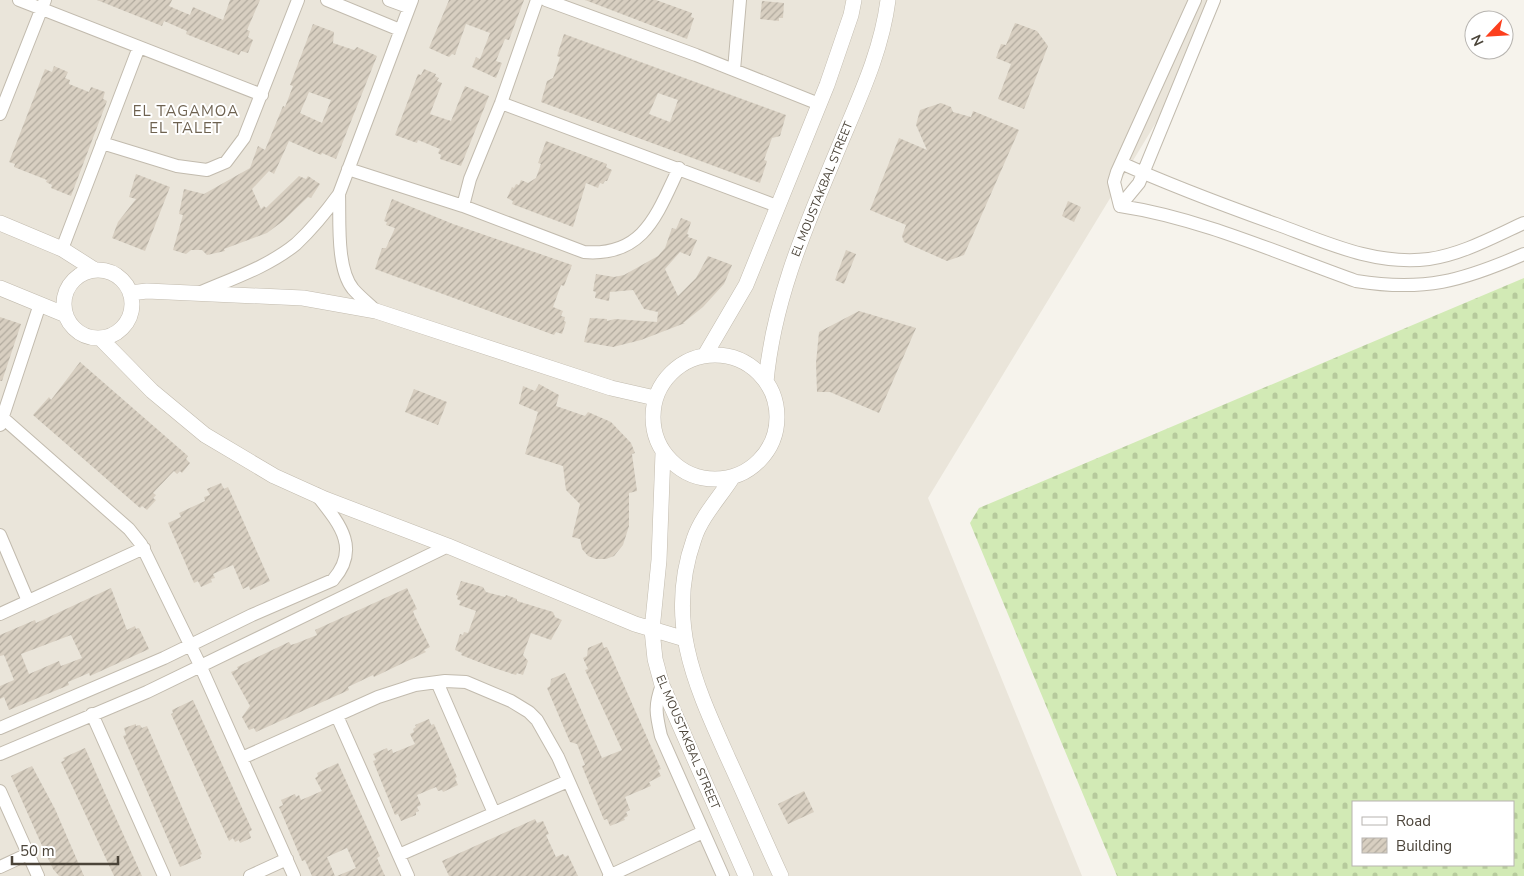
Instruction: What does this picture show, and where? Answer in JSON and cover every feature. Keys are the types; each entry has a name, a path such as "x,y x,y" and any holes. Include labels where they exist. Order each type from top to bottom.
{"street":[{"path":"18,0 43,5 139,47 262,94"},
{"path":"102,143 177,166 207,170 233,156 244,138 298,0"},
{"path":"327,0 400,30"},
{"path":"198,293 268,262 295,244 321,218 339,194 410,4 389,0"},
{"path":"463,206 470,179 501,103 537,0"},
{"path":"546,0 734,70 819,104"},
{"path":"734,70 740,0"},
{"path":"705,355 746,285 819,104 846,30 854,0"},
{"name":"EL MOUSTAKBAL STREET","path":"766,382 771,341 784,285 805,228 869,76 884,27 888,0"},
{"path":"1120,206 1114,182 1195,0"},
{"path":"1120,206 1134,192 1143,173 1214,0"},
{"path":"0,114 43,5"},
{"path":"62,249 139,47"},
{"path":"501,103 777,206"},
{"path":"1121,163 1196,195 1361,254 1395,260 1429,259 1463,251 1524,223"},
{"path":"348,169 463,206 584,252 596,253 619,250 629,245 652,222 679,168"},
{"path":"339,194 342,259 346,277 353,289 376,311"},
{"path":"1120,206 1157,212 1356,281 1384,285 1411,286 1448,282 1466,278 1524,254"},
{"path":"0,223 62,249 95,270"},
{"path":"95,270 104,270 120,278 130,292 132,310 126,324 114,335 101,338 87,337 70,323 66,315 64,307 67,289 78,275 95,270"},
{"path":"0,288 66,315"},
{"path":"130,292 303,298 376,311 618,390 655,398"},
{"path":"40,304 1,422 129,529 144,548 200,664 294,876"},
{"path":"101,338 152,391 212,441 274,476 652,630 685,639"},
{"path":"705,355 727,356 741,360 753,368 766,382 776,407 775,436 762,458 744,473 732,478 717,480 690,475 679,469 663,453 656,440 653,426 655,398 668,375 679,366 705,355"},
{"name":"EL MOUSTAKBAL STREET","path":"663,453 659,560 652,630 655,659 662,685 746,876"},
{"path":"732,478 694,537 685,572 682,601 685,639 697,688 781,876"},
{"path":"0,728 191,646 252,615 333,580 338,574 346,550 345,536 341,526 316,494"},
{"path":"0,535 28,601"},
{"path":"0,754 146,692 200,664 448,546"},
{"path":"0,614 144,548"},
{"path":"242,758 378,697 415,685 437,682 466,682 511,701 529,712 549,739 610,876 703,832"},
{"path":"437,682 494,813"},
{"path":"662,685 656,701 655,713 661,736 723,876"},
{"path":"92,714 164,876"},
{"path":"337,716 408,876"},
{"path":"399,855 568,782"},
{"path":"0,791 38,876"},
{"path":"0,867 28,854"},
{"path":"250,876 287,860"}],"shaded area":[{"path":"0,0 1214,0 1174,93 928,498 1082,876 0,876"}],"green space":[{"path":"1524,278 1524,876 1117,876 970,523 979,508"}],"building":[{"path":"97,0 172,0 169,6 190,15 193,7 223,20 230,0 260,0 247,30 250,31 248,37 253,40 248,53 241,51 239,55 186,34 187,31 164,21 162,26"},
{"path":"449,0 524,0 509,40 505,39 496,61 502,63 496,78 472,67 476,57 480,59 490,33 466,24 455,55 452,54 449,57 429,48"},
{"path":"585,0 656,0 692,13 691,17 694,18 687,39"},
{"path":"762,1 784,3 783,18 779,18 779,21 760,19"},
{"path":"1015,23 1037,31 1048,46 1024,109 998,99 1011,64 996,58 1001,44 1006,45"},
{"path":"313,24 334,32 333,43 354,50 357,47 377,56 336,159 322,153 321,155 289,141 274,174 269,171 252,189 261,209 264,206 266,208 299,176 306,179 308,176 320,184 311,198 308,197 283,221 267,233 224,249 225,251 207,255 202,250 191,250 186,254 173,250 183,215 179,214 184,189 204,194 250,168 258,146 265,150 283,106 285,107 293,86 290,85","holes":["309,92 331,100 322,123 300,113"]},
{"path":"564,34 786,115 780,136 772,138 764,160 767,161 760,183 541,102 547,81 553,78 560,57 557,56","holes":["658,93 678,100 670,122 649,114"]},
{"path":"54,66 68,72 65,78 70,80 69,84 89,92 91,87 105,92 103,99 107,101 71,196 51,188 52,185 46,182 47,180 14,167 15,164 9,162 45,69 52,72"},
{"path":"424,69 436,74 435,76 439,78 437,81 442,83 430,114 451,121 465,86 489,96 461,166 440,159 441,155 438,153 440,149 418,140 417,143 395,135 418,74 421,75"},
{"path":"941,103 951,107 953,112 971,117 973,111 1019,130 964,255 947,261 904,242 902,236 906,225 870,210 899,138 927,150 916,125 920,110"},
{"path":"546,141 607,164 606,167 612,170 607,181 603,184 600,183 598,188 586,183 573,227 512,204 513,201 507,198 512,187 514,188 516,184 519,185 521,180 528,183 536,178 541,164 538,163"},
{"path":"136,174 170,187 145,251 112,238 118,222 136,199 129,197"},
{"path":"392,199 453,224 572,265 564,286 561,285 553,307 563,311 561,316 565,317 564,321 566,322 562,334 556,332 554,335 375,269 382,248 386,248 395,228 386,225 387,222 384,221"},
{"path":"1068,201 1081,207 1074,222 1062,216"},
{"path":"681,218 691,222 687,234 689,235 688,237 697,240 690,256 680,252 665,269 678,296 696,278 708,256 732,265 724,284 703,307 683,323 685,323 641,340 613,347 584,342 590,318 607,319 607,321 615,319 657,322 658,312 644,309 633,290 610,292 609,301 595,298 596,292 593,291 596,274 614,277 624,275 658,256 665,248 672,228 676,229"},
{"path":"846,250 856,254 844,284 835,280"},
{"path":"859,311 916,328 879,413 830,392 817,392 816,363 819,332"},
{"path":"0,317 21,324 2,381 0,381"},
{"path":"80,362 188,456 186,459 190,463 182,473 180,471 177,474 174,471 153,493 156,495 153,498 156,500 147,510 142,506 140,508 33,415 49,397 51,400"},
{"path":"539,384 559,395 556,406 585,416 588,412 611,422 631,443 635,453 632,454 637,491 629,493 629,526 623,545 614,556 606,559 596,559 588,556 582,549 580,539 572,537 580,504 566,490 563,466 525,454 538,412 519,404 523,386 535,391"},
{"path":"414,389 447,402 438,425 405,412"},
{"path":"221,483 224,489 228,487 270,581 250,590 249,586 243,589 233,565 213,574 215,578 211,579 212,582 201,587 198,581 194,583 168,523 181,517 179,513 205,501 204,497 210,495 207,489"},
{"path":"461,581 483,587 486,592 505,597 506,595 517,599 517,601 553,612 555,617 562,620 551,640 531,633 523,655 528,661 523,675 517,673 516,675 494,668 461,655 462,653 455,650 460,634 468,633 476,611 459,605 461,601 457,599 458,596 456,595"},
{"path":"111,588 127,630 135,626 136,629 139,628 149,649 90,676 89,673 68,682 69,685 9,710 4,697 0,699 0,686 14,680 4,655 0,656 0,635 35,620 36,623","holes":["71,635 82,658 61,666 59,661 29,674 21,654"]},
{"path":"407,588 417,609 413,611 414,614 430,647 424,650 426,652 374,677 373,675 348,687 349,690 256,732 254,728 249,730 242,717 250,706 231,672 238,669 237,667 289,642 291,645 317,635 315,630"},
{"path":"602,642 604,648 607,647 661,769 658,770 661,776 649,782 651,786 625,797 630,810 626,812 628,816 624,818 625,820 610,826 607,819 604,820 582,766 585,765 577,744 570,742 547,688 550,686 551,679 565,673 602,758 622,750 585,670 588,669 583,658 587,656 588,648"},
{"path":"193,700 252,830 249,832 251,838 240,843 239,840 235,842 233,838 229,841 171,714 173,713 172,710"},
{"path":"429,719 431,725 434,724 457,777 455,778 458,785 443,792 442,790 438,791 436,787 417,795 421,805 417,807 419,811 416,812 416,815 401,821 398,814 395,815 373,761 376,760 373,754 387,748 388,751 392,749 393,753 415,744 410,734 414,732 415,725"},
{"path":"136,724 136,726 140,725 142,728 147,726 202,854 200,855 201,858 180,867 123,736 126,735 124,728"},
{"path":"85,748 142,876 114,876 61,762 65,760 63,758"},
{"path":"338,763 380,856 377,858 385,876 337,876 356,868 347,848 327,857 335,876 312,876 305,860 302,861 279,807 283,805 281,800 295,794 296,797 299,795 301,800 322,791 315,778 318,776 317,773"},
{"path":"32,766 55,809 84,876 59,876 53,869 11,776"},
{"path":"804,791 814,812 788,824 778,804"},
{"path":"535,819 537,823 543,821 549,834 546,835 556,857 563,854 565,857 568,855 578,876 449,876 442,861"}],"district":[{"name":"EL TAGAMOA EL TALET","path":"186,120"}]}
